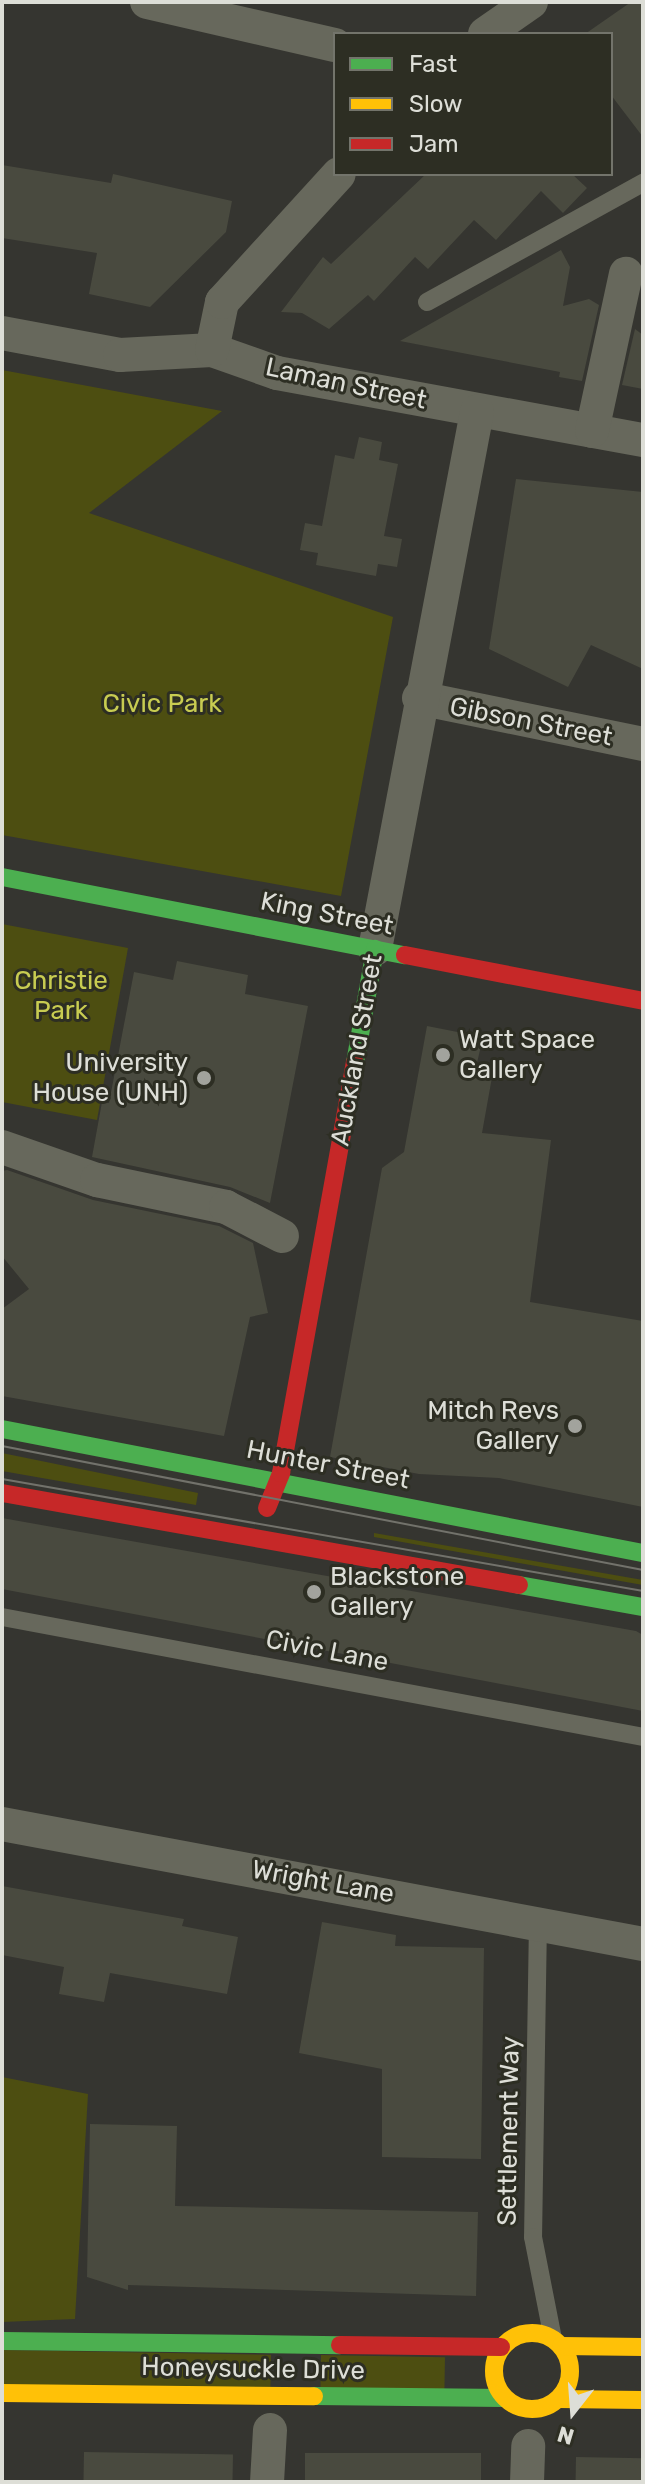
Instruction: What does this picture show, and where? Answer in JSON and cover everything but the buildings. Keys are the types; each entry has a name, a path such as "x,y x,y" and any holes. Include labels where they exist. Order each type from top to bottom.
{"main road":[{"name":"King Street","path":"2,877 643,1001"},
{"name":"Auckland Street","path":"240,1534 260,1520 278,1483 375,949"},
{"name":"Hunter Street","path":"2,1429 643,1553"},
{"path":"2,1493 643,1607"},
{"path":"643,2347 557,2342 521,2334 501,2347 493,2367 504,2398 531,2410 559,2399 643,2400"},
{"name":"Honeysuckle Drive","path":"2,2341 501,2347"},
{"path":"557,2342 570,2373 559,2399"},
{"name":"Honeysuckle Drive","path":"2,2393 504,2398"}],"street":[{"path":"147,2 333,45"},
{"path":"488,32 531,2"},
{"path":"212,350 222,302 337,176"},
{"path":"592,431 626,274"},
{"name":"Laman Street","path":"2,333 120,355 212,350 277,373 643,440"},
{"name":"Auckland Street","path":"375,949 419,698 477,412"},
{"name":"Gibson Street","path":"419,698 643,744"},
{"path":"2,1147 97,1180 226,1207 282,1236"},
{"name":"Wright Lane","path":"2,1824 538,1921 643,1944"},
{"path":"267,2482 270,2430"},
{"path":"527,2482 528,2446"}],"lane":[{"path":"427,302 643,183"},
{"name":"Civic Lane","path":"2,1617 643,1737"},
{"name":"Settlement Way","path":"538,1921 533,2237 557,2342"}],"green space":[{"name":"Civic Park","path":"2,370 222,411 89,513 393,617 341,896 2,835"},
{"name":"Christie Park","path":"2,924 128,948 97,1120 2,1102"},
{"path":"2,1453 198,1493 196,1505 2,1471"},
{"path":"374,1533 643,1580 643,1585 374,1537"},
{"path":"2,2077 88,2094 75,2319 2,2322"},
{"path":"2,2350 271,2355 270,2391 2,2386"},
{"path":"321,2355 445,2357 444,2391 320,2389"}],"tram line":[{"path":"2,1446 643,1570"},
{"path":"2,1479 643,1591"}],"traffic: fast":[{"path":"2,877 405,955"},
{"path":"355,1063 375,949"},
{"path":"2,1429 643,1553"},
{"path":"519,1585 643,1607"},
{"path":"2,2341 340,2345"},
{"path":"314,2396 504,2398"}],"traffic: slow":[{"path":"525,2333 539,2333 553,2339 564,2350 570,2371 567,2386 559,2398 539,2409 525,2409 511,2403 500,2392 494,2378 494,2364 500,2350 511,2339 525,2333"},
{"path":"561,2346 643,2347"},
{"path":"2,2393 314,2396"},
{"path":"559,2399 643,2400"}],"traffic: jam":[{"path":"405,955 643,1001"},
{"path":"267,1508 281,1473 355,1063"},
{"path":"2,1493 519,1585"},
{"path":"340,2345 501,2347"}],"place":[{"name":"Watt Space Gallery","path":"443,1055"},
{"name":"University House (UNH)","path":"204,1078"},
{"name":"Mitch Revs Gallery","path":"575,1426"},
{"name":"Blackstone Gallery","path":"314,1592"}]}
